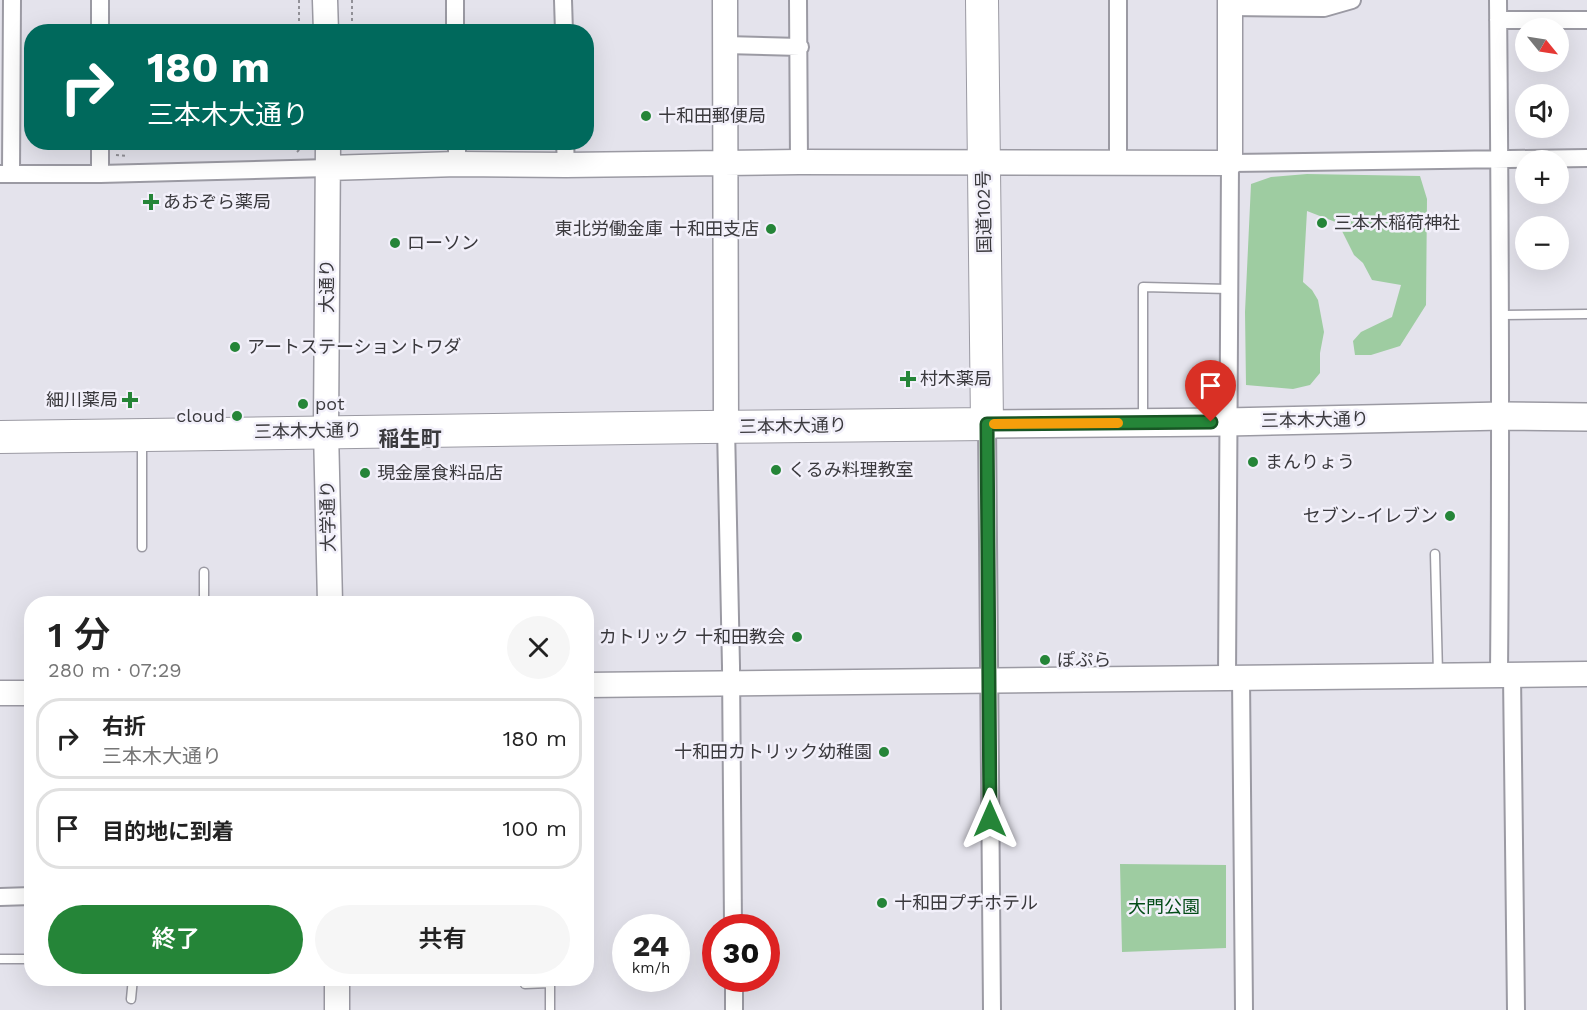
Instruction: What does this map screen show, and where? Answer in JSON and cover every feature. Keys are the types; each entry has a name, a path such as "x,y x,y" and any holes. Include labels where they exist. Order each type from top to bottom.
{"highway":[{"name":"国道102号","path":"982,0 987,424"},
{"name":"三本木大通り","path":"0,437 326,430 548,430 987,424"}],"main road":[{"name":"三本木大通り","path":"987,424 1502,416 1587,417"}],"street":[{"path":"12,0 6,173 100,174 328,168 457,153 566,154 725,162 1118,164 1587,158"},
{"path":"100,0 100,24"},
{"path":"326,0 326,24"},
{"path":"455,0 455,24"},
{"path":"563,0 564,24"},
{"path":"726,0 726,427 733,914"},
{"path":"798,0 799,162"},
{"path":"1118,0 1118,164"},
{"path":"1244,1010 1227,422 1230,3 1324,8 1352,0"},
{"path":"1498,0 1505,674 1516,1010"},
{"path":"1498,20 1587,20"},
{"path":"725,45 800,47"},
{"path":"100,150 100,174"},
{"name":"大通り","path":"326,430 328,150"},
{"path":"987,424 992,1010"},
{"name":"大学通り","path":"326,430 330,596"},
{"path":"594,685 1587,674"},
{"path":"0,693 24,693"},
{"path":"0,897 24,896"},
{"path":"337,986 337,1010"},
{"path":"734,992 734,1010"}],"lane":[{"path":"1143,423 1143,287 1229,289"},
{"path":"1501,315 1587,314"},
{"path":"142,434 142,547"},
{"path":"1435,554 1438,675"},
{"path":"204,573 204,596"},
{"path":"0,959 24,959"},
{"path":"131,999 132,986"},
{"path":"550,986 550,1010"}],"path":[{"path":"299,0 299,24"},
{"path":"352,0 352,24"}],"green space":[{"path":"1307,174 1420,176 1427,199 1426,305 1400,346 1371,355 1355,355 1353,341 1361,332 1392,317 1401,285 1372,280 1363,263 1354,255 1338,223 1307,211 1303,282 1318,300 1324,332 1320,353 1320,373 1310,385 1293,389 1246,385 1245,312 1251,184 1271,177"},
{"name":"大門公園","path":"1120,864 1226,865 1226,948 1122,952"}],"slow traffic":[{"path":"994,424 1118,423"}],"place":[{"name":"十和田郵便局","path":"646,116"},
{"name":"あおぞら薬局","path":"151,202"},
{"name":"三本木稲荷神社","path":"1322,223"},
{"name":"東北労働金庫 十和田支店","path":"771,229"},
{"name":"ローソン","path":"395,243"},
{"name":"アートステーショントワダ","path":"235,347"},
{"name":"村木薬局","path":"908,379"},
{"name":"細川薬局","path":"130,400"},
{"name":"pot","path":"303,404"},
{"name":"cloud","path":"237,416"},
{"name":"まんりょう","path":"1253,462"},
{"name":"くるみ料理教室","path":"776,470"},
{"name":"現金屋食料品店","path":"365,473"},
{"name":"セブン-イレブン","path":"1450,516"},
{"name":"カトリック 十和田教会","path":"797,637"},
{"name":"ぽぷら","path":"1045,660"},
{"name":"十和田カトリック幼稚園","path":"884,752"},
{"name":"十和田プチホテル","path":"882,903"}],"district":[{"name":"稲生町","path":"410,439"}],"route":[{"path":"990,819 987,424 1211,422"}]}
